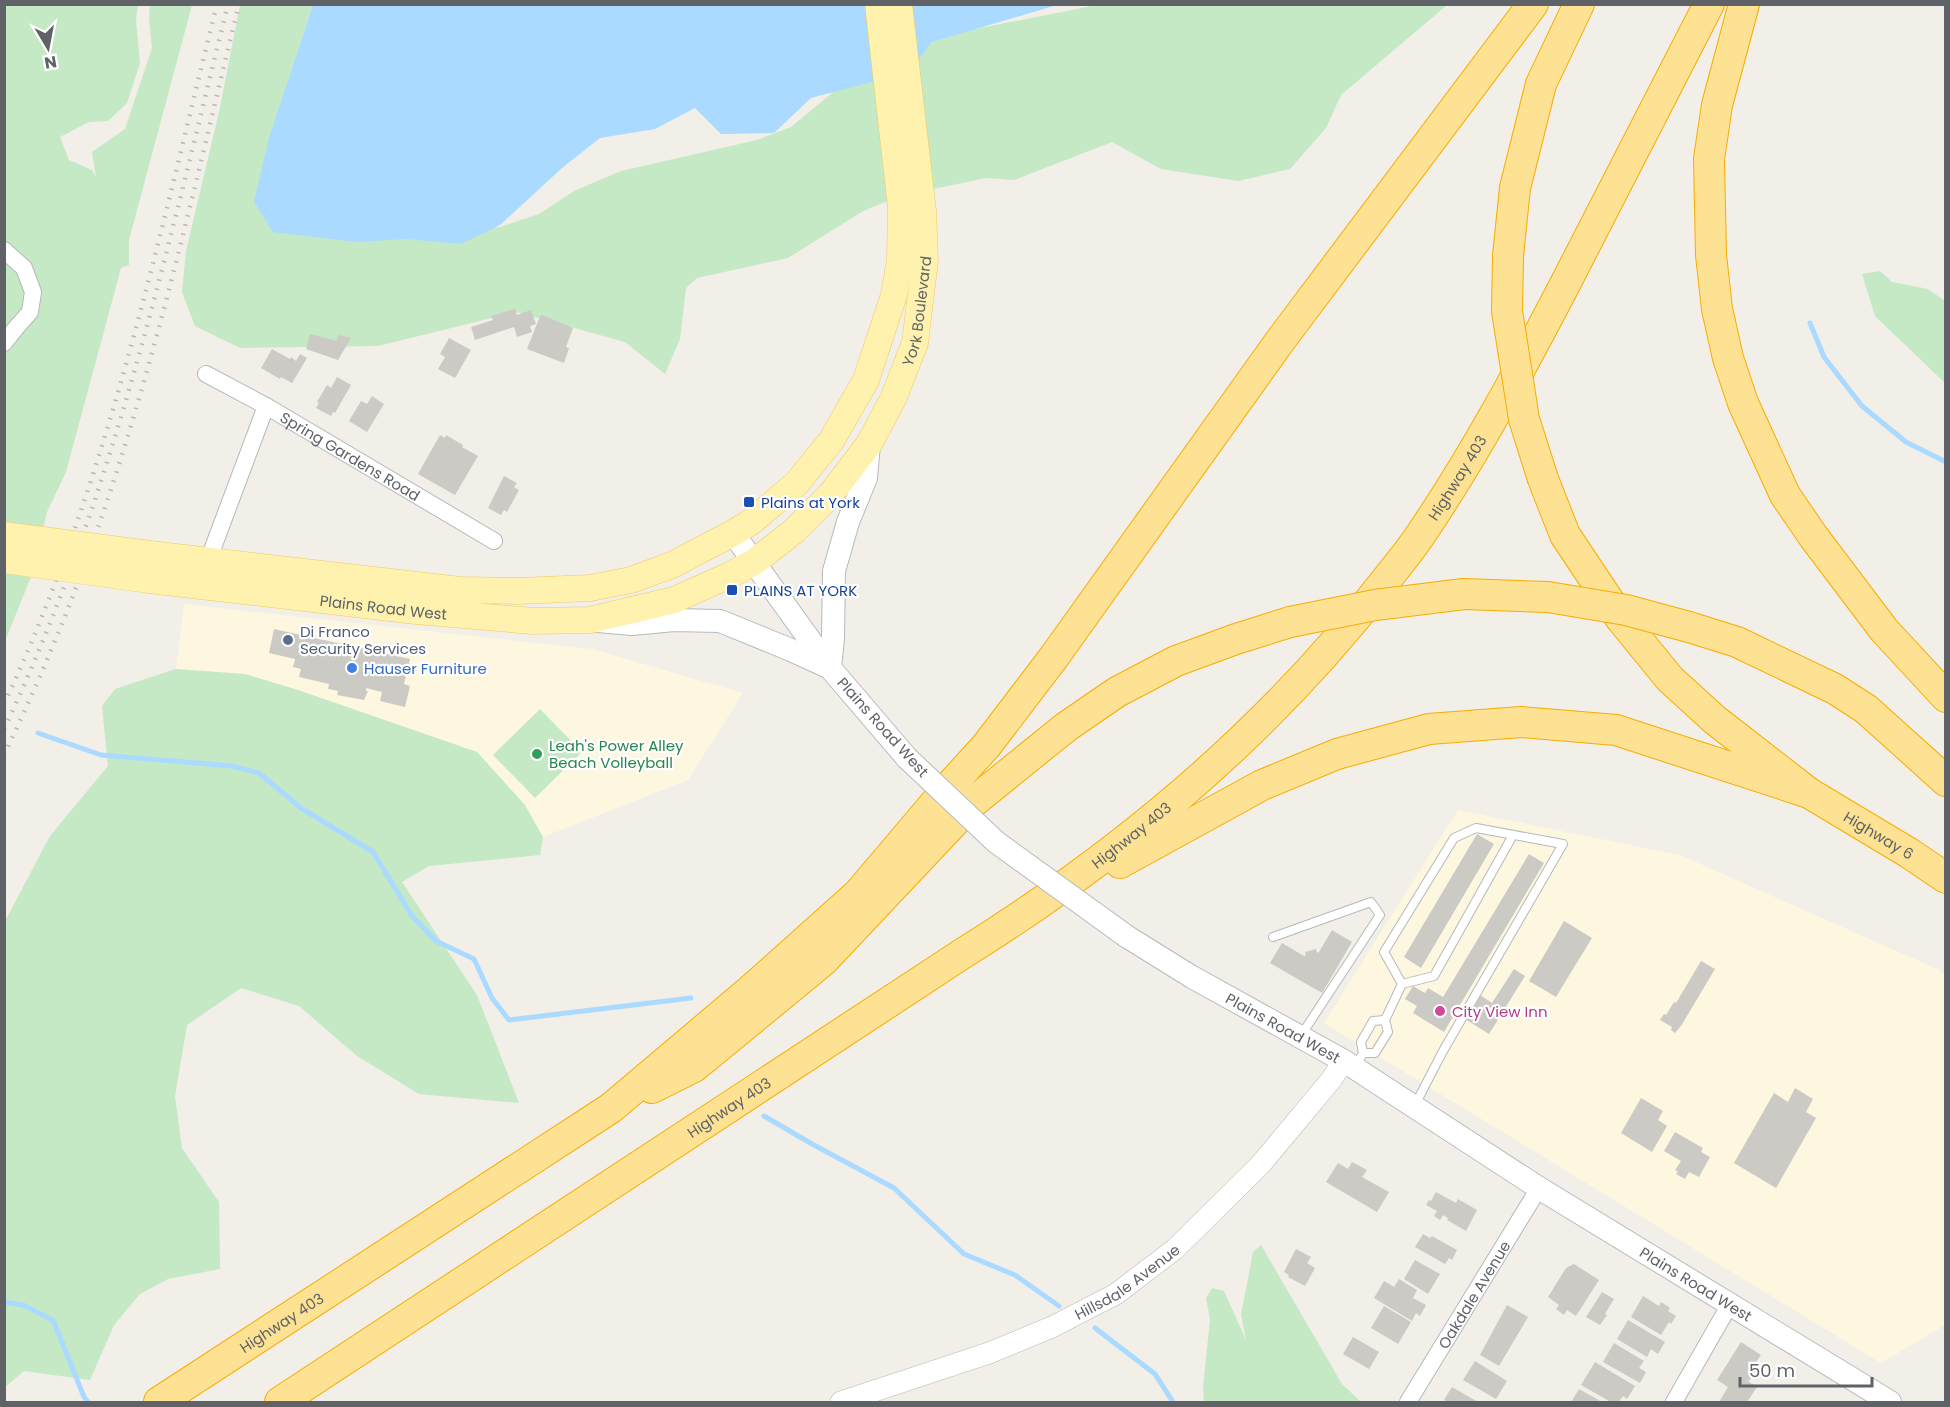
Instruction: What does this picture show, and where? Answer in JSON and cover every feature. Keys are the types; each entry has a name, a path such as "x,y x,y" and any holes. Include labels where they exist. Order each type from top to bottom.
{"highway":[{"name":"Highway 403","path":"159,1402 611,1108 753,988 858,894 987,745 1054,657 1280,341 1533,4"},
{"path":"1579,4 1541,84 1515,188 1508,256 1507,311 1524,419 1543,479 1565,535 1621,619 1670,678 1715,720 1809,793"},
{"name":"Highway 403","path":"280,1402 1018,919 1149,823 1277,706 1351,625 1422,532 1483,434 1535,341 1709,4"},
{"path":"1744,4 1717,105 1709,159 1711,255 1717,309 1728,358 1743,403 1785,495 1884,630 1946,697"},
{"path":"611,1108 694,1067 823,961 972,803 1066,727 1116,692 1176,661 1290,622 1375,605 1464,594 1548,597 1626,610 1737,642 1834,689 1866,709 1946,781"},
{"path":"1018,919 1262,785 1337,754 1429,729 1521,722 1616,730 1809,793"},
{"name":"Highway 6","path":"1809,793 1946,878"}],"main road":[{"name":"York Boulevard","path":"754,562 794,531 831,495 869,444 893,399 915,343 925,260 912,209 878,4"},
{"name":"York Boulevard","path":"733,534 796,484 831,441 866,380 894,295 912,209 899,4"},
{"path":"590,620 632,624 674,620 720,621 830,668 834,571 848,522 866,478 869,444"},
{"name":"Plains Road West","path":"4,535 460,590 519,591 590,588 630,580 672,565 733,534 830,668 907,758 996,842 1126,936 1300,1037 1354,1061 1414,1107 1539,1188 1890,1402"},
{"name":"Plains Road West","path":"4,560 149,580 416,611 533,621 590,620 674,600 754,562"}],"street":[{"path":"4,250 24,268 33,292 30,312 4,344"},
{"name":"Spring Gardens Road","path":"206,374 266,406 495,541"},
{"path":"208,561 266,406"},
{"name":"Hillsdale Avenue","path":"841,1402 989,1353 1052,1327 1116,1294 1174,1249 1261,1164 1330,1080 1354,1061"},
{"name":"Oakdale Avenue","path":"1408,1402 1539,1188"},
{"path":"1674,1402 1730,1304"}],"lane":[{"path":"1402,984 1384,952 1454,838 1476,828 1563,844 1443,1051 1414,1107"},
{"path":"1402,984 1434,976 1513,835"},
{"path":"1273,937 1371,902 1380,915 1300,1037"},
{"path":"1354,1061 1375,1053 1388,1032 1385,1020 1402,984"},
{"path":"1354,1061 1361,1042 1373,1021 1385,1020"}],"shaded area":[{"path":"184,604 592,649 743,693 688,780 543,837 525,805 477,752 245,674 176,669"},
{"path":"1458,810 1680,855 1939,970 1946,976 1945,1325 1881,1363 1324,1023"}],"green space":[{"path":"5,5 138,5 136,19 140,63 127,103 108,121 89,122 60,137 69,160 92,170 96,177 92,152 125,129 152,48 150,5 192,5 129,240 129,265 121,268 66,472 47,512 31,577 5,641"},
{"path":"240,5 315,5 286,87 401,239 500,227 539,214 574,191 621,171 757,140 791,127 889,46 1092,5 1447,5 1341,95 1326,128 1290,169 1238,181 1161,169 1112,142 1014,180 986,178 900,196 863,211 788,258 697,278 686,288 680,339 665,374 625,342 516,312 378,346 240,348 195,326 182,292 186,251 219,112"},
{"path":"1880,271 1892,282 1928,289 1945,301 1945,383 1875,316 1862,274"},
{"path":"176,669 245,674 477,752 525,805 543,837 540,855 429,866 402,882 477,995 519,1103 419,1094 357,1056 299,1006 241,988 187,1025 175,1096 182,1148 219,1202 220,1269 168,1279 140,1294 114,1325 90,1380 24,1371 5,1387 5,921 50,836 108,766 102,706 115,689"},
{"name":"Leah's Power Alley Beach Volleyball","path":"540,709 582,752 535,798 493,755"},
{"path":"1261,1245 1342,1384 1361,1402 1204,1402 1203,1388 1210,1319 1206,1298 1212,1288 1224,1291 1246,1340 1241,1315 1253,1252"}],"water":[{"path":"313,5 1057,5 932,42 909,72 811,98 774,133 721,134 695,108 655,129 600,138 562,168 500,225 461,244 406,239 356,242 273,232 254,202 269,138"}],"building":[{"path":"515,309 517,315 531,310 536,324 530,326 532,332 517,337 514,327 475,340 471,327 493,320 491,316"},
{"path":"542,315 573,328 566,347 569,348 564,363 527,349"},
{"path":"310,334 337,341 338,335 351,338 338,360 306,349"},
{"path":"449,338 471,350 455,378 438,369 445,357 440,354"},
{"path":"272,349 296,361 300,354 307,358 292,383 261,368"},
{"path":"337,377 351,385 331,416 316,408 327,385 331,388"},
{"path":"372,396 384,404 367,432 349,421 361,401 367,404"},
{"path":"440,435 445,438 446,435 478,456 455,495 418,474"},
{"path":"504,476 517,483 514,487 519,490 507,512 504,510 501,515 488,508"},
{"name":"Hauser Furniture","path":"274,629 410,659 404,684 410,686 405,707 380,701 382,692 366,688 368,691 364,700 337,695 338,691 328,689 329,684 299,677 301,669 293,667 295,659 269,653"},
{"path":"1477,834 1494,844 1421,968 1404,957"},
{"path":"1529,854 1544,863 1444,1032 1413,1013 1417,1006 1405,999 1413,986 1425,993 1428,988 1443,997"},
{"path":"1564,921 1592,938 1556,997 1529,981"},
{"path":"1332,930 1352,942 1322,993 1270,963 1282,943 1304,956 1305,952 1316,949 1317,953 1319,952"},
{"path":"1701,961 1715,969 1675,1033 1671,1030 1672,1027 1660,1020 1674,1002 1676,1003"},
{"path":"1514,969 1525,976 1489,1034 1465,1019 1480,995 1492,1003"},
{"path":"1795,1088 1813,1099 1806,1112 1816,1118 1776,1188 1734,1163 1774,1093 1788,1102"},
{"path":"1641,1098 1663,1111 1658,1120 1667,1126 1652,1152 1621,1133"},
{"path":"1675,1132 1703,1148 1701,1152 1710,1157 1699,1177 1689,1172 1685,1179 1676,1174 1678,1172 1675,1170 1681,1161 1664,1151"},
{"path":"1352,1162 1367,1170 1362,1177 1389,1192 1377,1212 1326,1182 1338,1163 1348,1169"},
{"path":"1436,1192 1456,1203 1458,1199 1477,1210 1466,1231 1447,1220 1448,1218 1443,1215 1440,1220 1434,1216 1437,1211 1426,1205"},
{"path":"1423,1234 1430,1238 1432,1236 1457,1250 1452,1260 1449,1258 1445,1264 1415,1247"},
{"path":"1296,1249 1311,1257 1307,1263 1315,1268 1305,1286 1288,1277 1289,1275 1284,1272"},
{"path":"1415,1260 1440,1274 1428,1294 1404,1279"},
{"path":"1574,1264 1599,1280 1576,1316 1567,1310 1564,1315 1556,1309 1559,1305 1548,1297 1566,1268"},
{"path":"1399,1279 1417,1290 1413,1298 1426,1305 1420,1316 1416,1313 1412,1321 1374,1298 1384,1281 1394,1287"},
{"path":"1602,1292 1614,1299 1600,1325 1586,1317"},
{"path":"1643,1296 1659,1306 1661,1302 1670,1308 1668,1311 1676,1316 1661,1335 1631,1317"},
{"path":"1507,1305 1528,1317 1499,1366 1480,1355"},
{"path":"1384,1306 1411,1322 1398,1344 1371,1328"},
{"path":"1628,1320 1665,1342 1658,1354 1651,1349 1647,1357 1617,1339"},
{"path":"1353,1337 1379,1352 1369,1369 1343,1354"},
{"path":"1741,1342 1761,1355 1756,1362 1760,1364 1749,1381 1746,1380 1757,1387 1747,1402 1719,1402 1728,1387 1717,1380"},
{"path":"1614,1343 1644,1361 1639,1368 1646,1372 1640,1383 1603,1362"},
{"path":"1475,1361 1507,1381 1496,1399 1463,1380"},
{"path":"1595,1362 1635,1386 1627,1399 1623,1396 1619,1402 1611,1402 1581,1385"},
{"path":"1452,1387 1478,1402 1444,1400"},
{"path":"1579,1389 1602,1402 1571,1402"}],"waterway":[{"path":"1810,323 1824,357 1862,406 1906,442 1946,462"},
{"path":"38,733 101,755 232,766 259,773 301,808 373,852 412,916 436,941 474,959 492,998 509,1020 691,998"},
{"path":"764,1116 894,1188 964,1254 1015,1275 1059,1306"},
{"path":"4,1302 23,1305 53,1320 88,1402"},
{"path":"1095,1328 1155,1374 1173,1402"}],"railway":[{"path":"4,704 41,620 102,447 151,271 217,4"},
{"path":"4,729 42,642 107,463 159,281 228,4"},
{"path":"4,755 68,607 123,453 176,262 239,4"}],"place":[{"name":"Plains at York","path":"749,502"},
{"name":"PLAINS AT YORK","path":"732,590"},
{"name":"Di Franco Security Services","path":"288,640"},
{"name":"Hauser Furniture","path":"352,668"},
{"name":"Leah's Power Alley Beach Volleyball","path":"537,754"},
{"name":"City View Inn","path":"1440,1011"}]}
